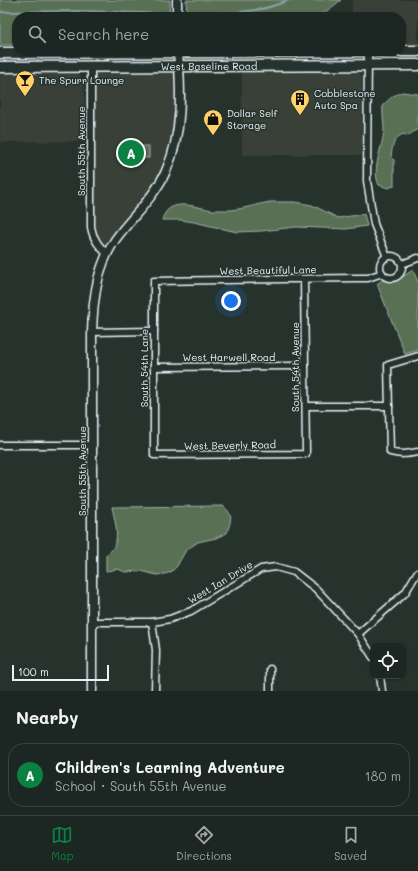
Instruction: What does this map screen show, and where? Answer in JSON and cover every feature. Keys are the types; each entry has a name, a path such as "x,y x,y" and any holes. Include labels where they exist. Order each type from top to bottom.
{"main road":[{"path":"406,51 418,51"},
{"name":"West Baseline Road","path":"0,53 12,53"},
{"name":"West Baseline Road","path":"0,67 418,65"}],"street":[{"name":"South 55th Avenue","path":"92,691 92,332 95,290 101,267 107,254 120,233 152,196 166,170 177,135 180,107 178,56"},
{"path":"368,56 368,181 374,224 387,257"},
{"name":"South 55th Avenue","path":"91,67 91,227 92,235 96,243 107,254"},
{"path":"391,256 398,258 402,264 402,272 397,277 390,278 386,278 382,273 380,265 384,259 391,256"},
{"path":"402,264 418,258"},
{"name":"West Beautiful Lane","path":"154,281 368,278 382,273"},
{"name":"South 54th Avenue","path":"304,279 306,454"},
{"name":"South 54th Lane","path":"154,281 154,455"},
{"path":"92,332 154,331"},
{"path":"418,356 388,365 390,452 398,455 418,452"},
{"name":"West Harwell Road","path":"154,367 305,366"},
{"path":"306,406 389,406"},
{"path":"0,446 92,445"},
{"name":"West Beverly Road","path":"154,455 306,454"},
{"name":"West Ian Drive","path":"92,622 152,622 170,619 191,611 261,569 276,567 294,572 316,589 358,634 370,652"},
{"path":"358,634 405,593 417,573"},
{"path":"152,622 156,650 156,691"},
{"path":"270,669 270,691"},
{"path":"380,679 382,691"}],"shaded area":[{"path":"352,0 418,0 418,45 406,45 406,12 352,12"},
{"path":"356,70 360,73 362,78 362,155 242,155 242,71"},
{"path":"175,72 175,126 163,166 156,181 118,229 107,248 94,233 95,73"},
{"path":"77,73 84,81 85,141 0,142 0,74"}],"green space":[{"path":"0,0 170,0 169,12 12,12 12,45 0,45"},
{"path":"186,0 341,0 325,12 187,12"},
{"path":"402,92 418,94 418,129 407,136 404,134 400,135 395,140 391,158 394,160 394,186 388,188 379,185 376,172 384,130 383,105 393,96"},
{"path":"139,146 149,146 149,158 139,158"},
{"path":"270,202 294,202 312,205 338,218 364,214 367,226 346,229 296,227 237,232 194,222 162,220 165,213 176,205 212,210 231,210"},
{"path":"413,270 418,282 418,350 405,354 377,284 382,280 396,281"},
{"path":"223,506 229,512 231,518 227,533 216,538 198,542 186,550 177,566 171,572 157,575 141,571 125,572 118,569 106,571 106,555 115,545 116,539 116,526 112,507"}],"waterway":[{"path":"240,12 265,8 288,0"},
{"path":"0,12 112,12"}],"place":[{"name":"The Spurr Lounge","path":"25,97"},
{"name":"Cobblestone Auto Spa","path":"300,116"},
{"name":"Dollar Self Storage","path":"213,136"},
{"name":"Children's Learning Adventure","path":"131,153"}]}
